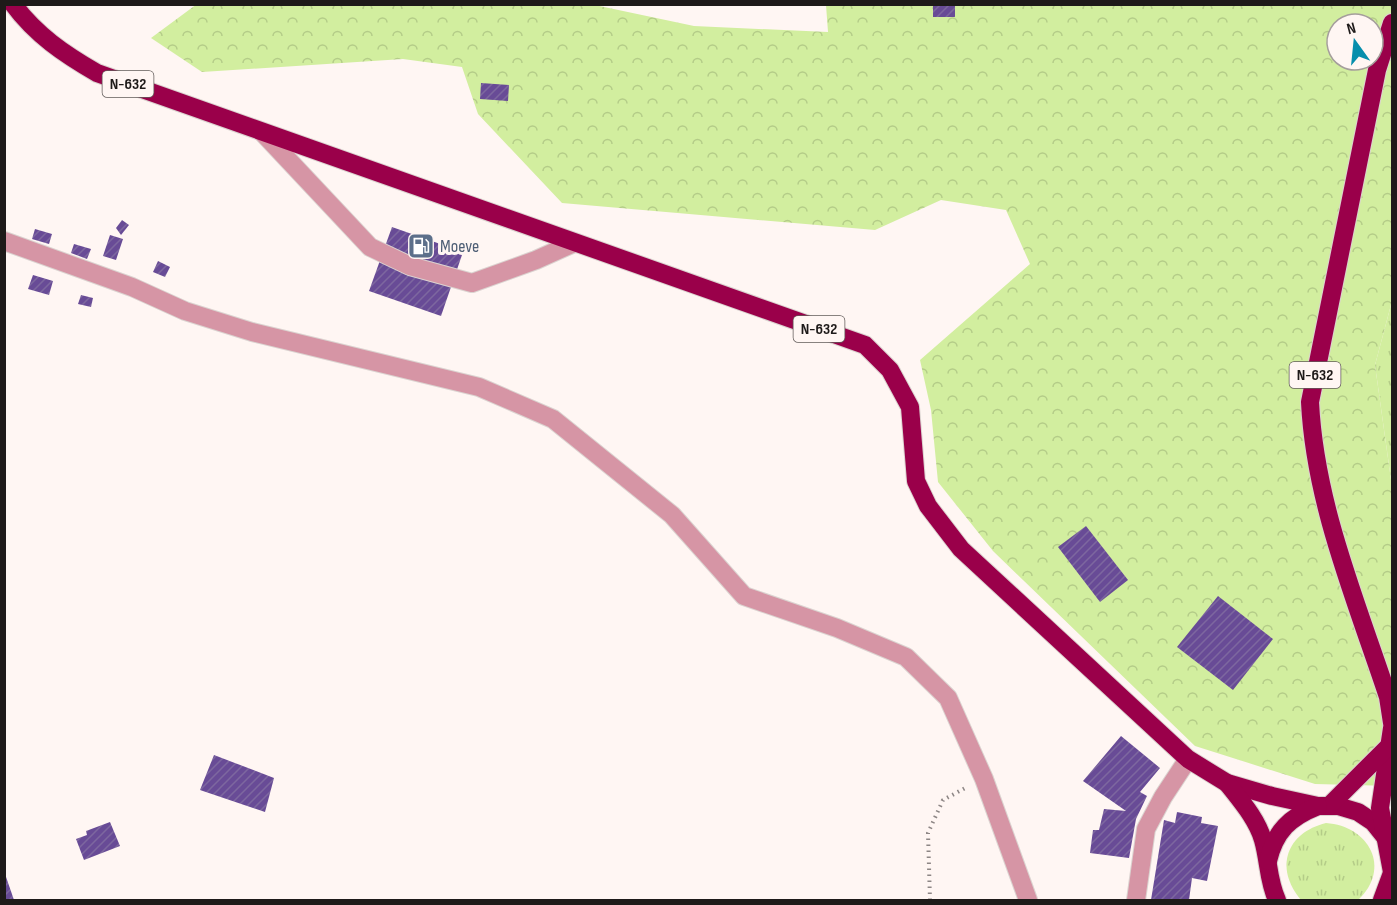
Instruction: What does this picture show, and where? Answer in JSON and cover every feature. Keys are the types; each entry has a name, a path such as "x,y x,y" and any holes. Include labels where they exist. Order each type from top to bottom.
{"highway":[{"name":"N-632","path":"13,4 27,23 62,53 97,73 865,345 890,370 910,407 916,481 928,506 961,549 1188,759 1227,783"},
{"name":"N-632","path":"1392,23 1377,70 1310,402 1312,446 1324,503 1388,697 1392,723"},
{"path":"1382,900 1392,873 1389,846 1380,808 1392,728"},
{"path":"1267,865 1272,844 1284,826 1299,813 1324,806 1388,747"},
{"path":"1227,783 1358,812 1373,822 1389,846"},
{"path":"1227,783 1249,812 1263,839 1270,886 1277,900"}],"street":[{"path":"262,132 370,248 410,266 471,283 536,260 574,243"},
{"path":"4,241 132,287 184,311 252,332 479,387 553,419 672,515 744,596 837,628 906,657 948,698 984,779 1028,900"},
{"path":"1136,900 1146,829 1163,797 1188,759"},
{"path":"1387,900 1392,896"}],"path":[{"path":"930,900 928,833 943,800 984,779"}],"green space":[{"path":"197,4 590,4 694,26 828,32 826,5 1392,5 1392,301 1375,365 1392,487 1392,786 1315,784 1195,746 993,551 938,482 931,410 920,360 1030,264 1006,210 941,200 875,230 562,203 478,114 462,67 403,59 202,72 151,38"},
{"path":"1392,301 1392,487 1375,365"},
{"path":"1326,823 1354,832 1364,840 1371,851 1374,862 1373,875 1368,888 1358,900 1301,900 1288,876 1286,864 1293,843 1312,828"}],"building":[{"path":"933,4 955,4 955,17 933,17"},
{"path":"481,83 509,85 508,101 480,99"},
{"path":"122,220 129,225 121,235 116,228"},
{"path":"392,227 463,252 441,316 369,291"},
{"path":"35,229 52,234 49,244 32,239"},
{"path":"110,235 123,239 116,260 103,256"},
{"path":"74,244 91,249 87,259 71,253"},
{"path":"158,261 170,267 165,277 153,272"},
{"path":"33,275 53,281 49,295 28,289"},
{"path":"81,295 93,298 91,307 78,304"},
{"path":"1086,526 1128,580 1100,602 1058,547"},
{"path":"1218,596 1273,639 1233,690 1177,647"},
{"path":"1121,736 1160,768 1140,792 1147,796 1136,819 1129,858 1090,853 1093,830 1099,830 1104,809 1126,811 1083,781"},
{"path":"214,755 274,778 265,812 200,790"},
{"path":"1177,812 1202,817 1201,823 1218,826 1207,881 1192,878 1189,900 1151,900 1164,820 1175,823"},
{"path":"110,822 120,846 84,860 76,839 87,835 86,831"},
{"path":"5,874 14,900 4,900"}],"place":[{"name":"Moeve","path":"421,246"}]}
